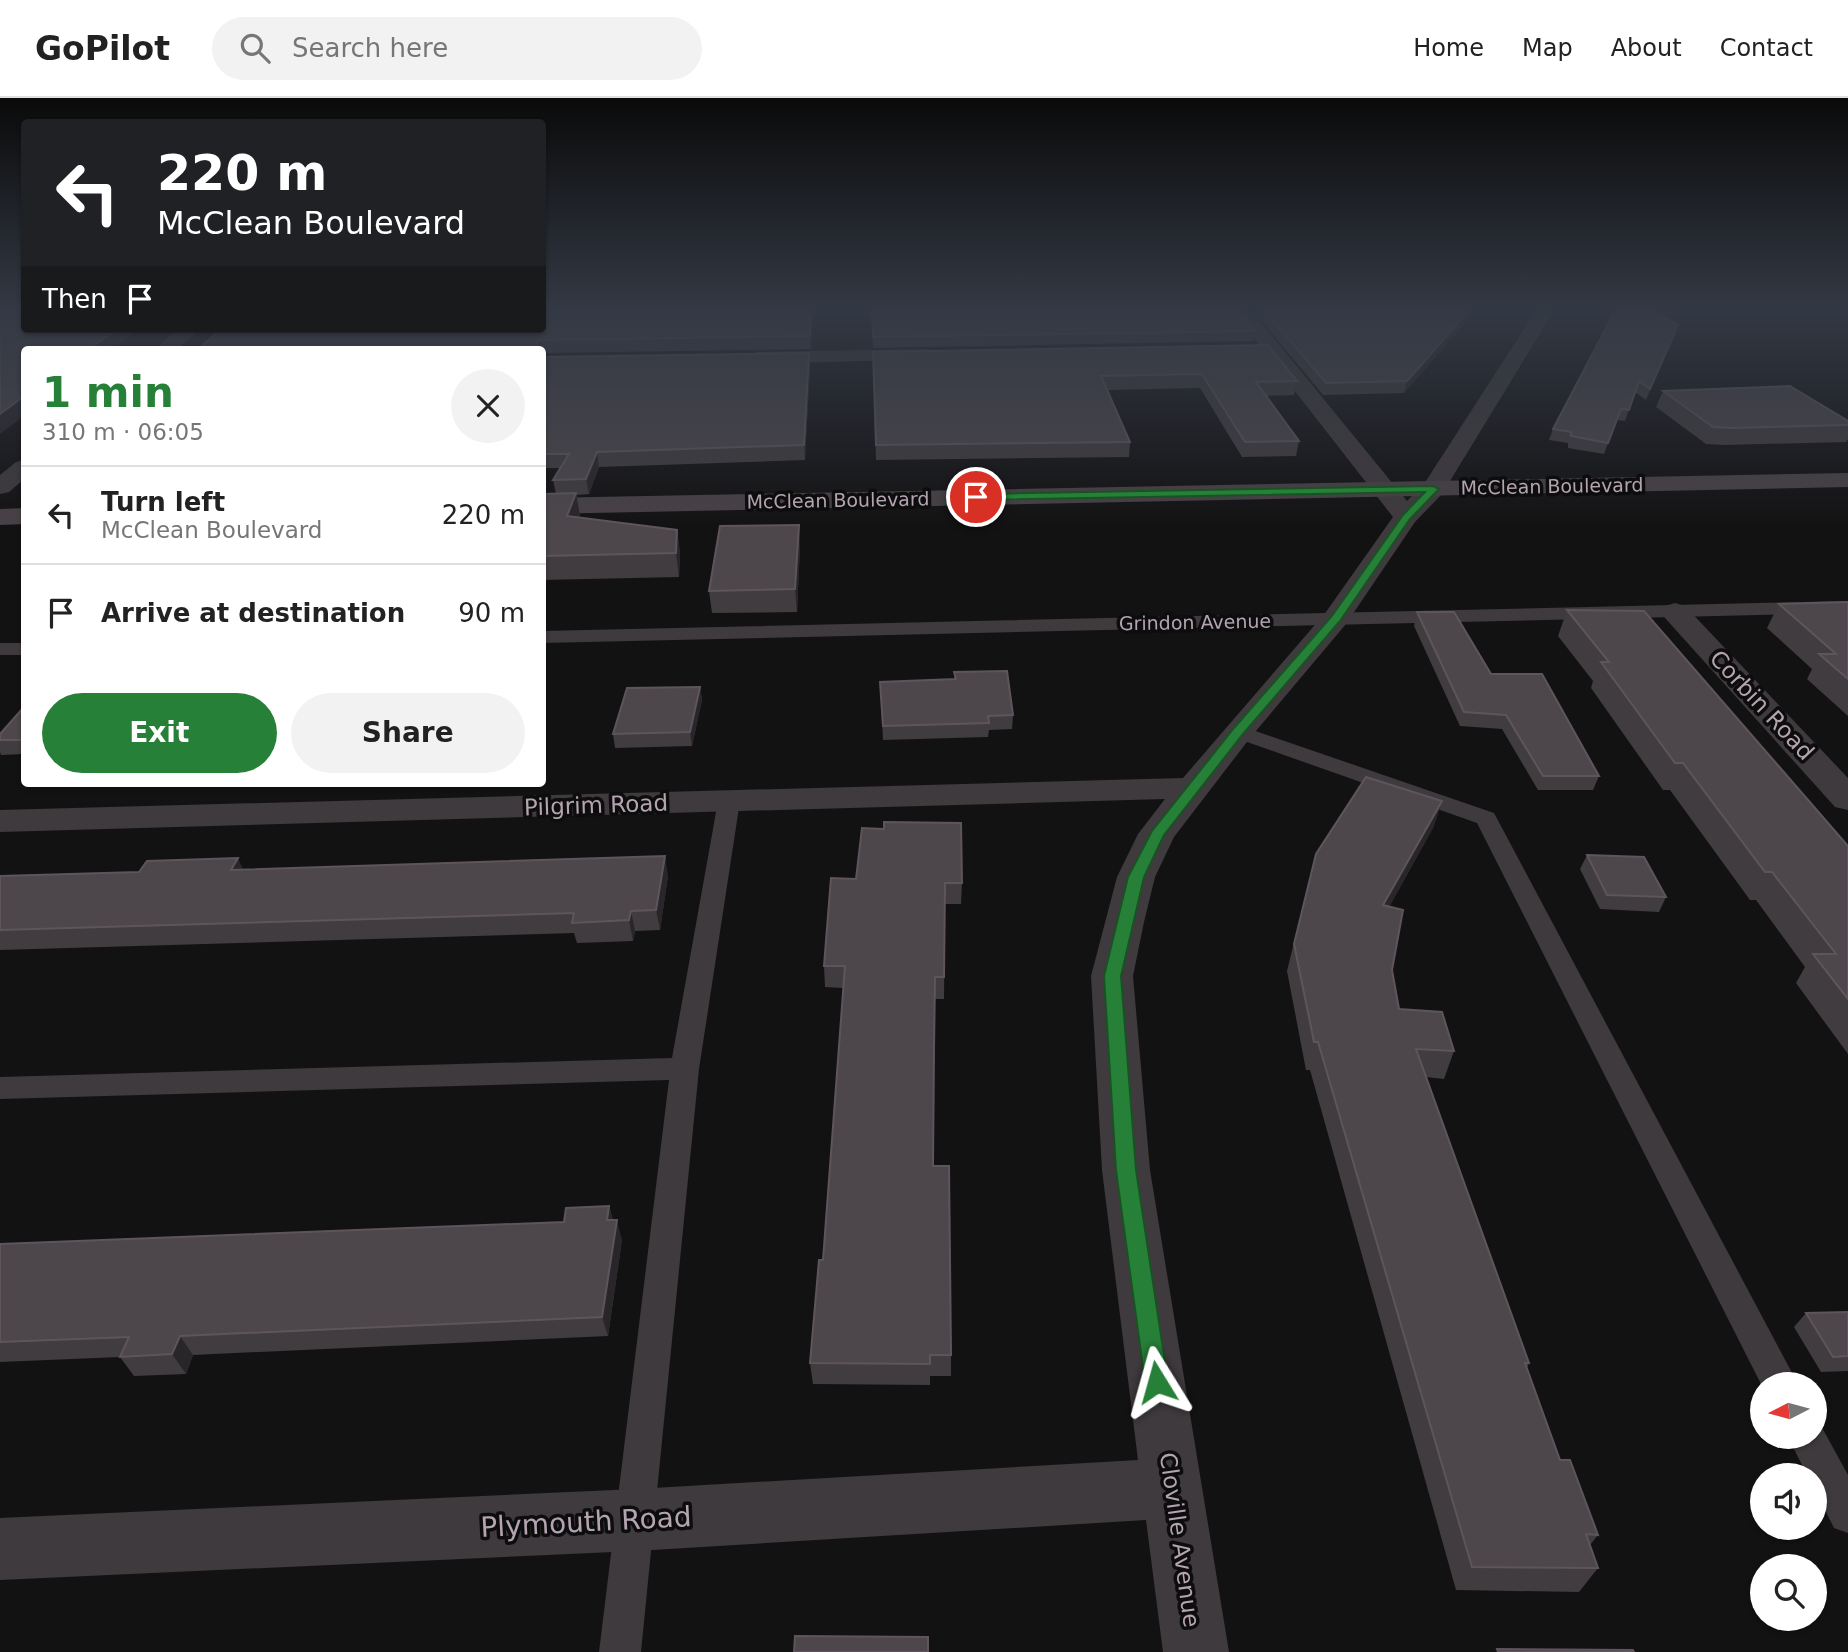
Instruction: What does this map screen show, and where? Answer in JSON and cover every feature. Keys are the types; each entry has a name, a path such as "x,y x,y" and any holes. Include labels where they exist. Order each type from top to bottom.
{"street":[{"path":"1301,382 1407,498"},
{"name":"Cloville Avenue","path":"1196,1652 1126,1170 1112,976 1136,877 1157,834 1238,731 1336,618 1407,498 1493,382"},
{"path":"0,487 21,470"},
{"name":"McClean Boulevard","path":"546,506 1407,498 1848,480"},
{"path":"0,517 21,516"},
{"name":"Corbin Road","path":"1675,612 1843,787"},
{"name":"Pilgrim Road","path":"0,821 1192,788"},
{"name":"Plymouth Road","path":"0,1549 636,1520 1172,1488"}],"lane":[{"name":"Grindon Avenue","path":"546,637 1848,607"},
{"path":"0,649 21,649"},
{"path":"1238,731 1486,818 1774,1372"},
{"path":"620,1652 685,1069 729,801"},
{"path":"0,1088 685,1069"},
{"path":"1813,1449 1848,1514"}],"building":[{"path":"0,382 21,382 21,398 0,414"},
{"path":"546,382 807,382 804,445 597,452 586,479 553,480 569,454 546,454"},
{"path":"874,382 1103,382 1130,442 876,445"},
{"path":"1207,382 1276,382 1256,382 1299,441 1245,442"},
{"path":"1325,382 1386,382 1326,383"},
{"path":"1578,382 1639,382 1629,410 1621,409 1608,443 1571,436 1571,432 1553,429"},
{"path":"1640,382 1653,382 1650,389"},
{"path":"1790,386 1848,421 1848,425 1713,427 1663,391"},
{"path":"576,493 567,516 677,530 676,553 546,556 546,494"},
{"path":"799,525 795,589 709,591 720,526"},
{"path":"1848,602 1848,679 1819,654 1836,654 1779,604"},
{"path":"1567,610 1644,611 1848,846 1848,999 1813,954 1836,954 1772,872 1765,872 1683,763 1675,763 1601,662 1609,662"},
{"path":"1417,612 1454,612 1491,674 1542,674 1599,776 1543,776 1506,715 1464,712"},
{"path":"1007,671 1013,715 988,716 989,723 883,726 880,682 956,679 954,672"},
{"path":"700,687 690,732 613,734 627,688"},
{"path":"21,710 21,740 0,740 0,734"},
{"path":"1366,777 1442,801 1383,905 1403,910 1392,970 1399,1009 1442,1012 1454,1051 1416,1049 1529,1363 1525,1363 1560,1460 1570,1460 1598,1535 1586,1534 1598,1568 1472,1567 1318,1042 1314,1042 1294,944 1316,854"},
{"path":"884,822 961,823 962,883 945,883 944,977 935,977 933,1166 949,1166 951,1355 930,1355 930,1364 810,1363 819,1260 823,1260 845,966 824,966 831,878 856,879 862,828 884,829"},
{"path":"1587,855 1644,857 1666,897 1607,895"},
{"path":"665,856 656,910 631,911 629,920 572,923 574,913 0,930 0,876 139,872 147,861 238,858 231,870"},
{"path":"609,1206 607,1220 617,1220 602,1317 180,1336 172,1354 120,1357 129,1337 0,1342 0,1244 564,1222 566,1208"},
{"path":"1848,1312 1848,1356 1833,1357 1806,1313"},
{"path":"795,1636 928,1637 928,1652 794,1652"},
{"path":"1497,1649 1633,1650 1634,1652 1498,1652"}],"route":[{"path":"976,497 1433,489 1406,517 1336,618 1192,788 1157,834 1136,877 1112,976 1126,1170 1157,1382"}]}
